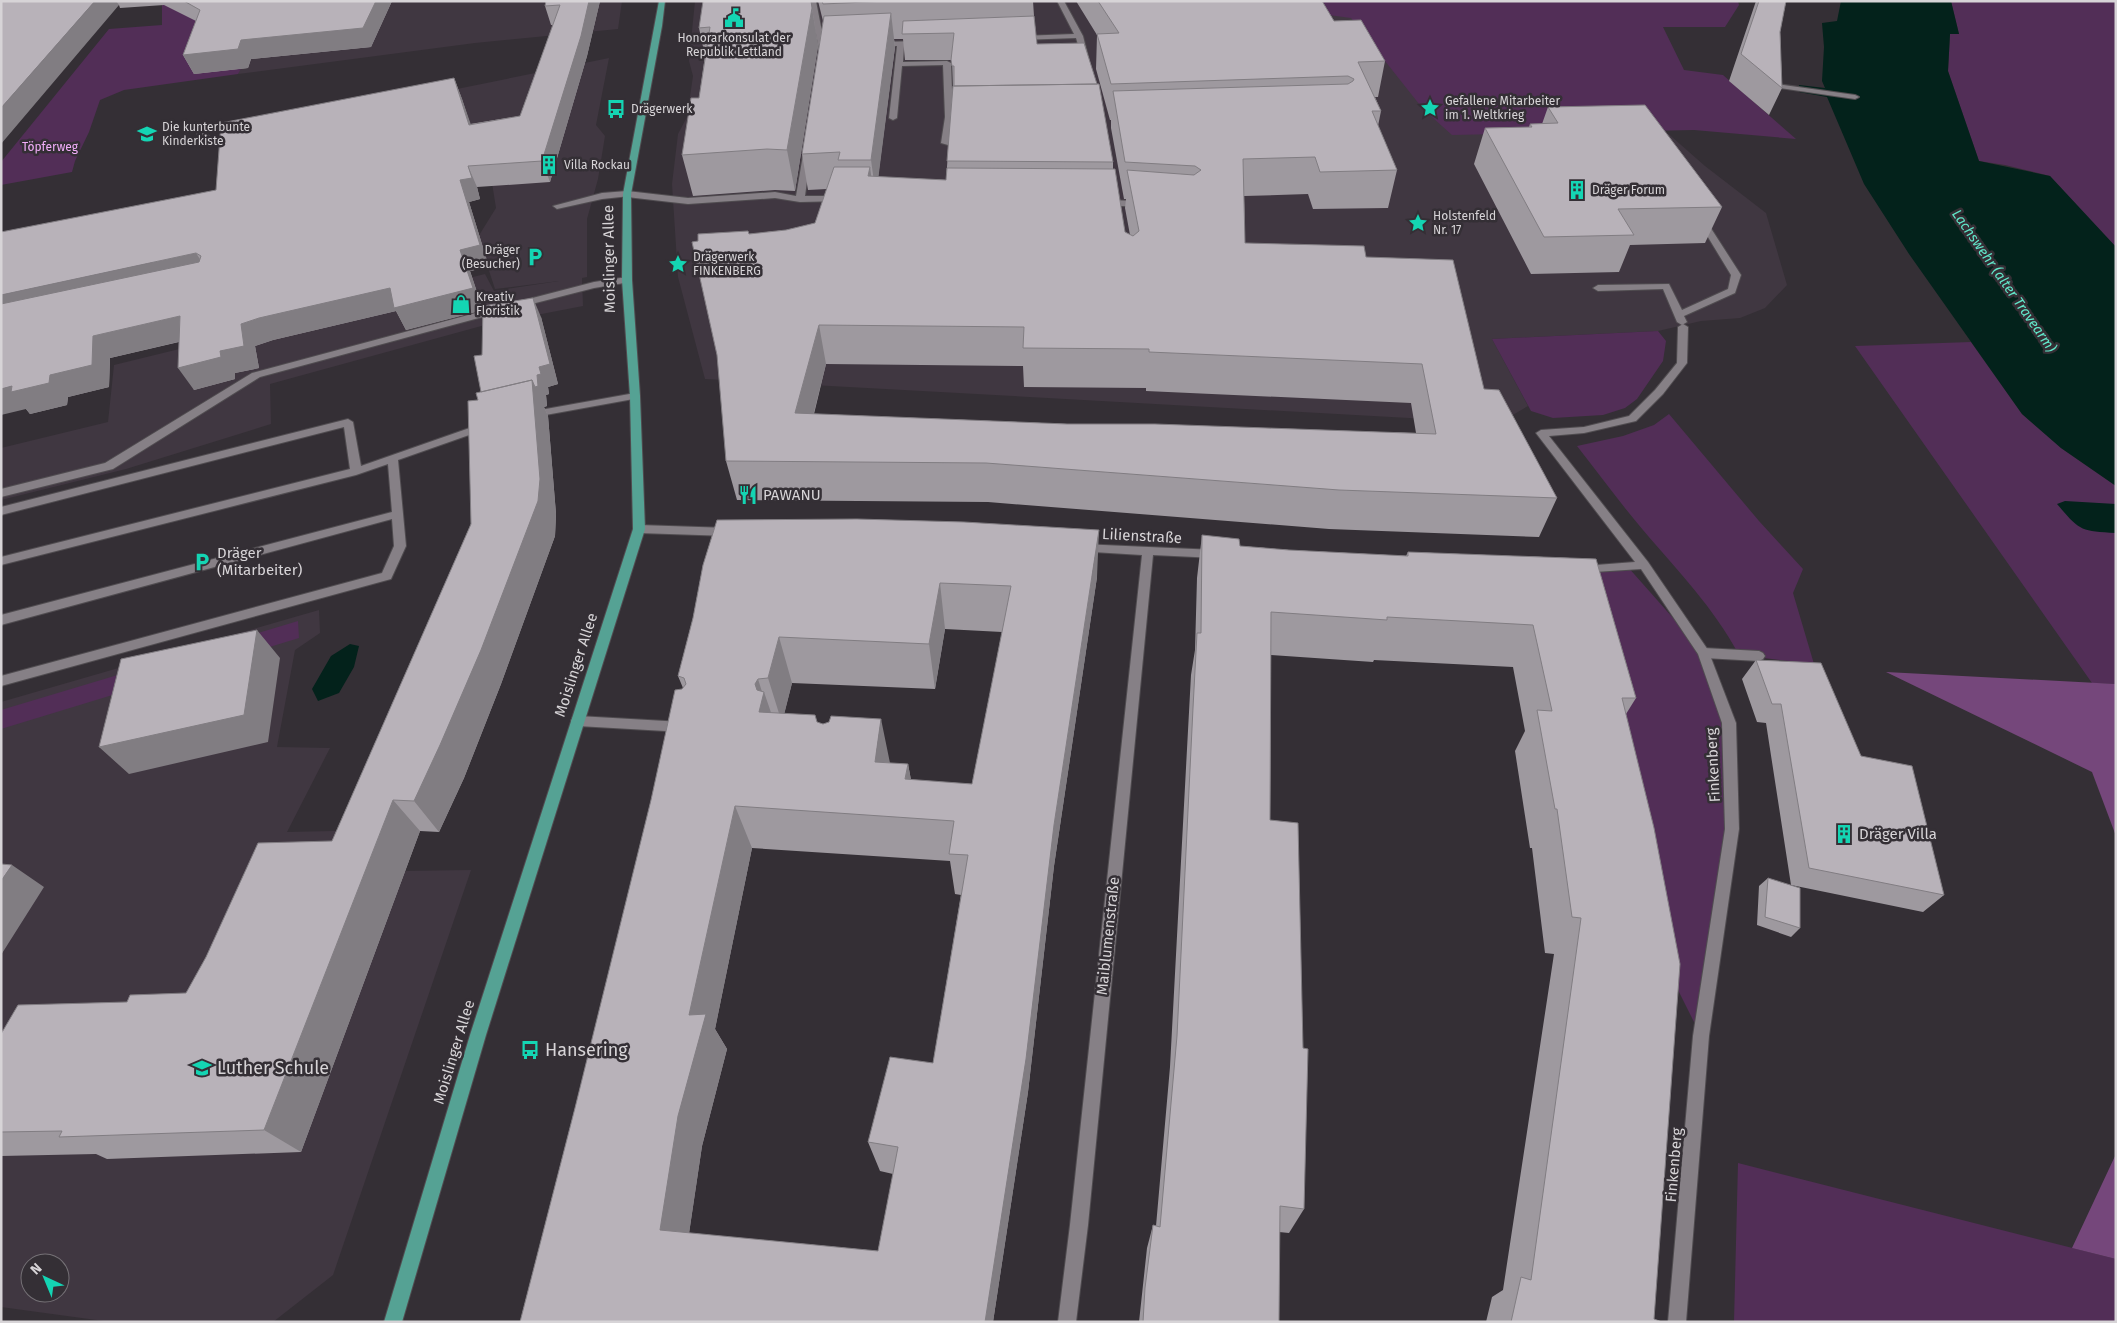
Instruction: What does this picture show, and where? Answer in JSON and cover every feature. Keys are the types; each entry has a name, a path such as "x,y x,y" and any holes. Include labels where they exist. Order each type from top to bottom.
{"main road":[{"name":"Moislinger Allee","path":"393,1322 478,1035 639,529 635,396 627,280 627,194 660,26 662,1"}],"street":[{"path":"813,1 824,46 822,56"},
{"path":"1060,1 1079,36 1090,69"},
{"path":"1010,39 1079,36"},
{"path":"872,44 930,42"},
{"path":"893,118 901,43"},
{"path":"824,46 834,46"},
{"path":"899,64 947,63 949,117 945,143"},
{"path":"1773,85 1855,97"},
{"path":"949,117 959,116"},
{"path":"200,132 208,140 227,143"},
{"path":"800,199 808,142"},
{"path":"557,206 602,196 627,194 688,202 775,195 800,199 852,200"},
{"path":"1090,203 1119,199 1154,205"},
{"path":"1119,199 1121,213"},
{"path":"1598,288 1666,286 1681,321 1732,291 1736,275 1696,212"},
{"path":"1,493 109,466 256,375 594,285 627,280"},
{"name":"Finkenberg","path":"1677,1322 1701,1036 1732,829 1729,723 1704,653 1644,565 1541,433 1584,430 1632,419 1659,392 1682,362 1681,321"},
{"path":"523,416 635,396"},
{"path":"1,511 348,422 356,471"},
{"path":"1,561 356,471 495,423"},
{"path":"1,681 387,576 400,546 393,459"},
{"path":"1,620 398,514"},
{"path":"639,529 736,532"},
{"name":"Lilienstraße","path":"1070,547 1228,554"},
{"name":"Maiblumenstraße","path":"1067,1322 1081,1206 1148,551"},
{"path":"1568,570 1644,565"},
{"path":"1704,653 1758,656"},
{"path":"578,720 695,728"}],"shaded area":[{"path":"280,1 622,1 618,29 475,43 238,74 240,69 194,74"},
{"path":"695,1 1584,1 1656,123 1705,166 1766,213 1787,285 1765,308 1740,318 1701,321 1658,331 1492,339 1528,406 1499,423 705,379 678,277 672,184 678,134 687,117 693,76 689,61"},
{"path":"609,58 596,125 605,136 598,179 587,219 587,277 582,278 583,306 485,325 270,384 271,424 126,469 1,500 1,448 108,422 114,365 485,274 494,291 559,281 495,289 478,237 496,208 489,164 260,129"},
{"name":"Luther Schule","path":"319,610 320,633 295,650 277,747 330,748 287,832 379,830 404,871 471,870 333,1275 273,1322 111,1322 1,1307 1,702"},
{"path":"1886,672 2116,684 2116,836 2092,772"},
{"path":"2116,1154 2116,1259 2072,1248"}],"green space":[{"name":"Töpferweg","path":"165,1 280,1 238,74 124,90 100,100 72,172 1,185 1,162 109,29 162,25 162,5"},
{"path":"1268,1 1738,1 1739,5 1725,27 1663,27 1684,70 1723,75 1796,139 1694,130 1452,135 1423,109 1351,18 1276,8"},
{"path":"1951,1 2116,1 2116,247 2050,176 1979,161 1948,71 1950,34 1959,34"},
{"path":"1658,331 1666,341 1663,361 1637,399 1625,408 1603,415 1553,418 1531,411 1492,339"},
{"path":"1971,342 2022,414 2061,448 2116,486 2116,684 2092,683 1855,346"},
{"path":"1669,414 1759,521 1803,569 1793,593 1814,664 1739,655 1707,606 1634,520 1577,446 1623,436 1654,425"},
{"path":"1627,566 1704,653 1729,723 1732,829 1701,1036 1679,992 1613,677 1578,570"},
{"path":"298,621 299,638 1,729 1,710"},
{"path":"1738,1163 2116,1259 2116,1322 1734,1322"}],"water":[{"name":"Lachswehr (alter Travearm)","path":"1841,1 1951,1 1959,34 1950,34 1948,71 1979,161 2050,176 2116,247 2116,486 2061,448 2022,414 1909,254 1864,184 1827,97 1799,92 1799,85 1825,88 1822,81 1824,47 1822,23 1837,21"},
{"path":"2065,501 2116,504 2116,533 2088,530 2076,525 2057,504"},
{"path":"350,644 359,646 354,667 339,693 318,701 312,689 331,656"}],"building":[{"path":"1,1 95,1 1,108"},
{"path":"184,1 376,1 363,28 241,40 238,49 183,55 200,10"},
{"path":"546,1 589,1 581,36 542,161 468,166 472,178 460,180 480,245 460,250 473,288 394,308 390,288 259,318 241,324 244,346 220,351 221,357 178,368 180,316 93,336 92,365 50,375 49,383 11,392 12,386 1,389 1,304 199,262 201,256 196,253 1,295 1,232 216,190 221,123 454,78 469,125 520,116 560,5 545,6"},
{"path":"703,1 811,1 812,8 787,150 767,149 682,155 691,98 699,98 710,27 699,28"},
{"path":"822,1 887,1 823,4"},
{"path":"1098,1 1322,1 1334,21 1361,20 1385,61 1358,62 1381,111 1372,111 1397,170 1320,172 1315,157 1243,159 1245,243 1364,246 1366,257 1453,260 1484,389 1499,390 1557,498 1339,490 986,463 726,461 717,355 692,242 698,241 698,234 748,231 749,234 786,230 815,223 834,167 870,167 868,176 946,180 947,168 1115,169 1125,232 1133,236 1139,231 1127,170 1194,175 1201,170 1195,166 1125,162 1113,91 1348,84 1354,79 1348,76 1111,84 1097,34 1119,33","holes":["819,325 1024,327 1023,348 1149,349 1149,352 1422,364 1436,434 1155,424 1067,424 795,413"]},
{"path":"1759,1 1786,1 1780,32 1782,88 1741,54"},
{"path":"891,13 871,160 838,160 840,152 802,154 824,16"},
{"path":"1034,16 1037,44 1084,43 1097,84 954,86 954,66 952,66 951,60 954,33 902,34 903,21"},
{"path":"1099,84 1113,162 947,161 953,86"},
{"path":"1645,105 1722,207 1618,209 1634,235 1544,237 1485,128 1532,127 1530,124 1558,123 1548,107"},
{"path":"533,298 550,364 539,367 541,374 537,375 538,386 535,387 532,380 481,392 474,356 482,355 483,306"},
{"path":"532,380 540,479 538,501 481,650 414,801 393,800 264,1130 59,1137 62,1131 1,1132 1,1034 18,1005 127,1002 130,995 186,993 206,957 258,843 332,841 471,524 468,401 478,400 476,393"},
{"path":"857,519 964,522 1099,530 1054,825 1026,1059 985,1322 520,1322 651,800 675,690 682,689 686,684 684,678 678,676 693,618 703,565 717,520","holes":["940,583 1011,586 972,784 905,779 908,764 875,762 881,719 831,716 829,722 823,724 817,722 815,715 759,712 764,692 757,690 755,684 758,679 768,678 779,637 929,644","735,806 954,821 949,854 968,855 933,1063 890,1057 868,1142 898,1147 878,1251 660,1230 678,1116 706,1014 689,1015"]},
{"path":"1202,535 1239,539 1240,546 1289,550 1408,556 1408,552 1596,559 1636,698 1622,698 1654,828 1680,964 1654,1319 1662,1322 1511,1322 1521,1277 1531,1280 1581,918 1572,917 1557,809 1555,809 1537,710 1552,711 1533,625 1387,617 1387,620 1271,612 1270,820 1298,823 1303,1048 1308,1049 1304,1209 1280,1206 1279,1322 1143,1322 1153,1225 1160,1227 1177,1036 1197,633 1201,633"},
{"path":"257,630 244,715 99,747 121,659"},
{"path":"1756,660 1821,663 1861,756 1912,766 1944,895 1809,868 1781,704 1772,704"},
{"path":"1,864 12,865 1,881"},
{"path":"1768,878 1800,888 1800,928 1765,917"}],"place":[{"name":"Honorarkonsulat der Republik Lettland","path":"734,18"},
{"name":"Gefallene Mitarbeiter im 1. Weltkrieg","path":"1430,108"},
{"name":"Drägerwerk","path":"616,109"},
{"name":"Die kunterbunte Kinderkiste","path":"147,134"},
{"name":"Villa Rockau","path":"549,165"},
{"name":"Dräger Forum","path":"1577,190"},
{"name":"Holstenfeld Nr. 17","path":"1418,223"},
{"name":"Dräger (Besucher)","path":"535,257"},
{"name":"Drägerwerk FINKENBERG","path":"678,264"},
{"name":"Kreativ Floristik","path":"461,304"},
{"name":"PAWANU","path":"748,495"},
{"name":"Dräger (Mitarbeiter)","path":"202,562"},
{"name":"Dräger Villa","path":"1844,834"},
{"name":"Hansering","path":"530,1050"},
{"name":"Luther Schule","path":"202,1068"}]}
